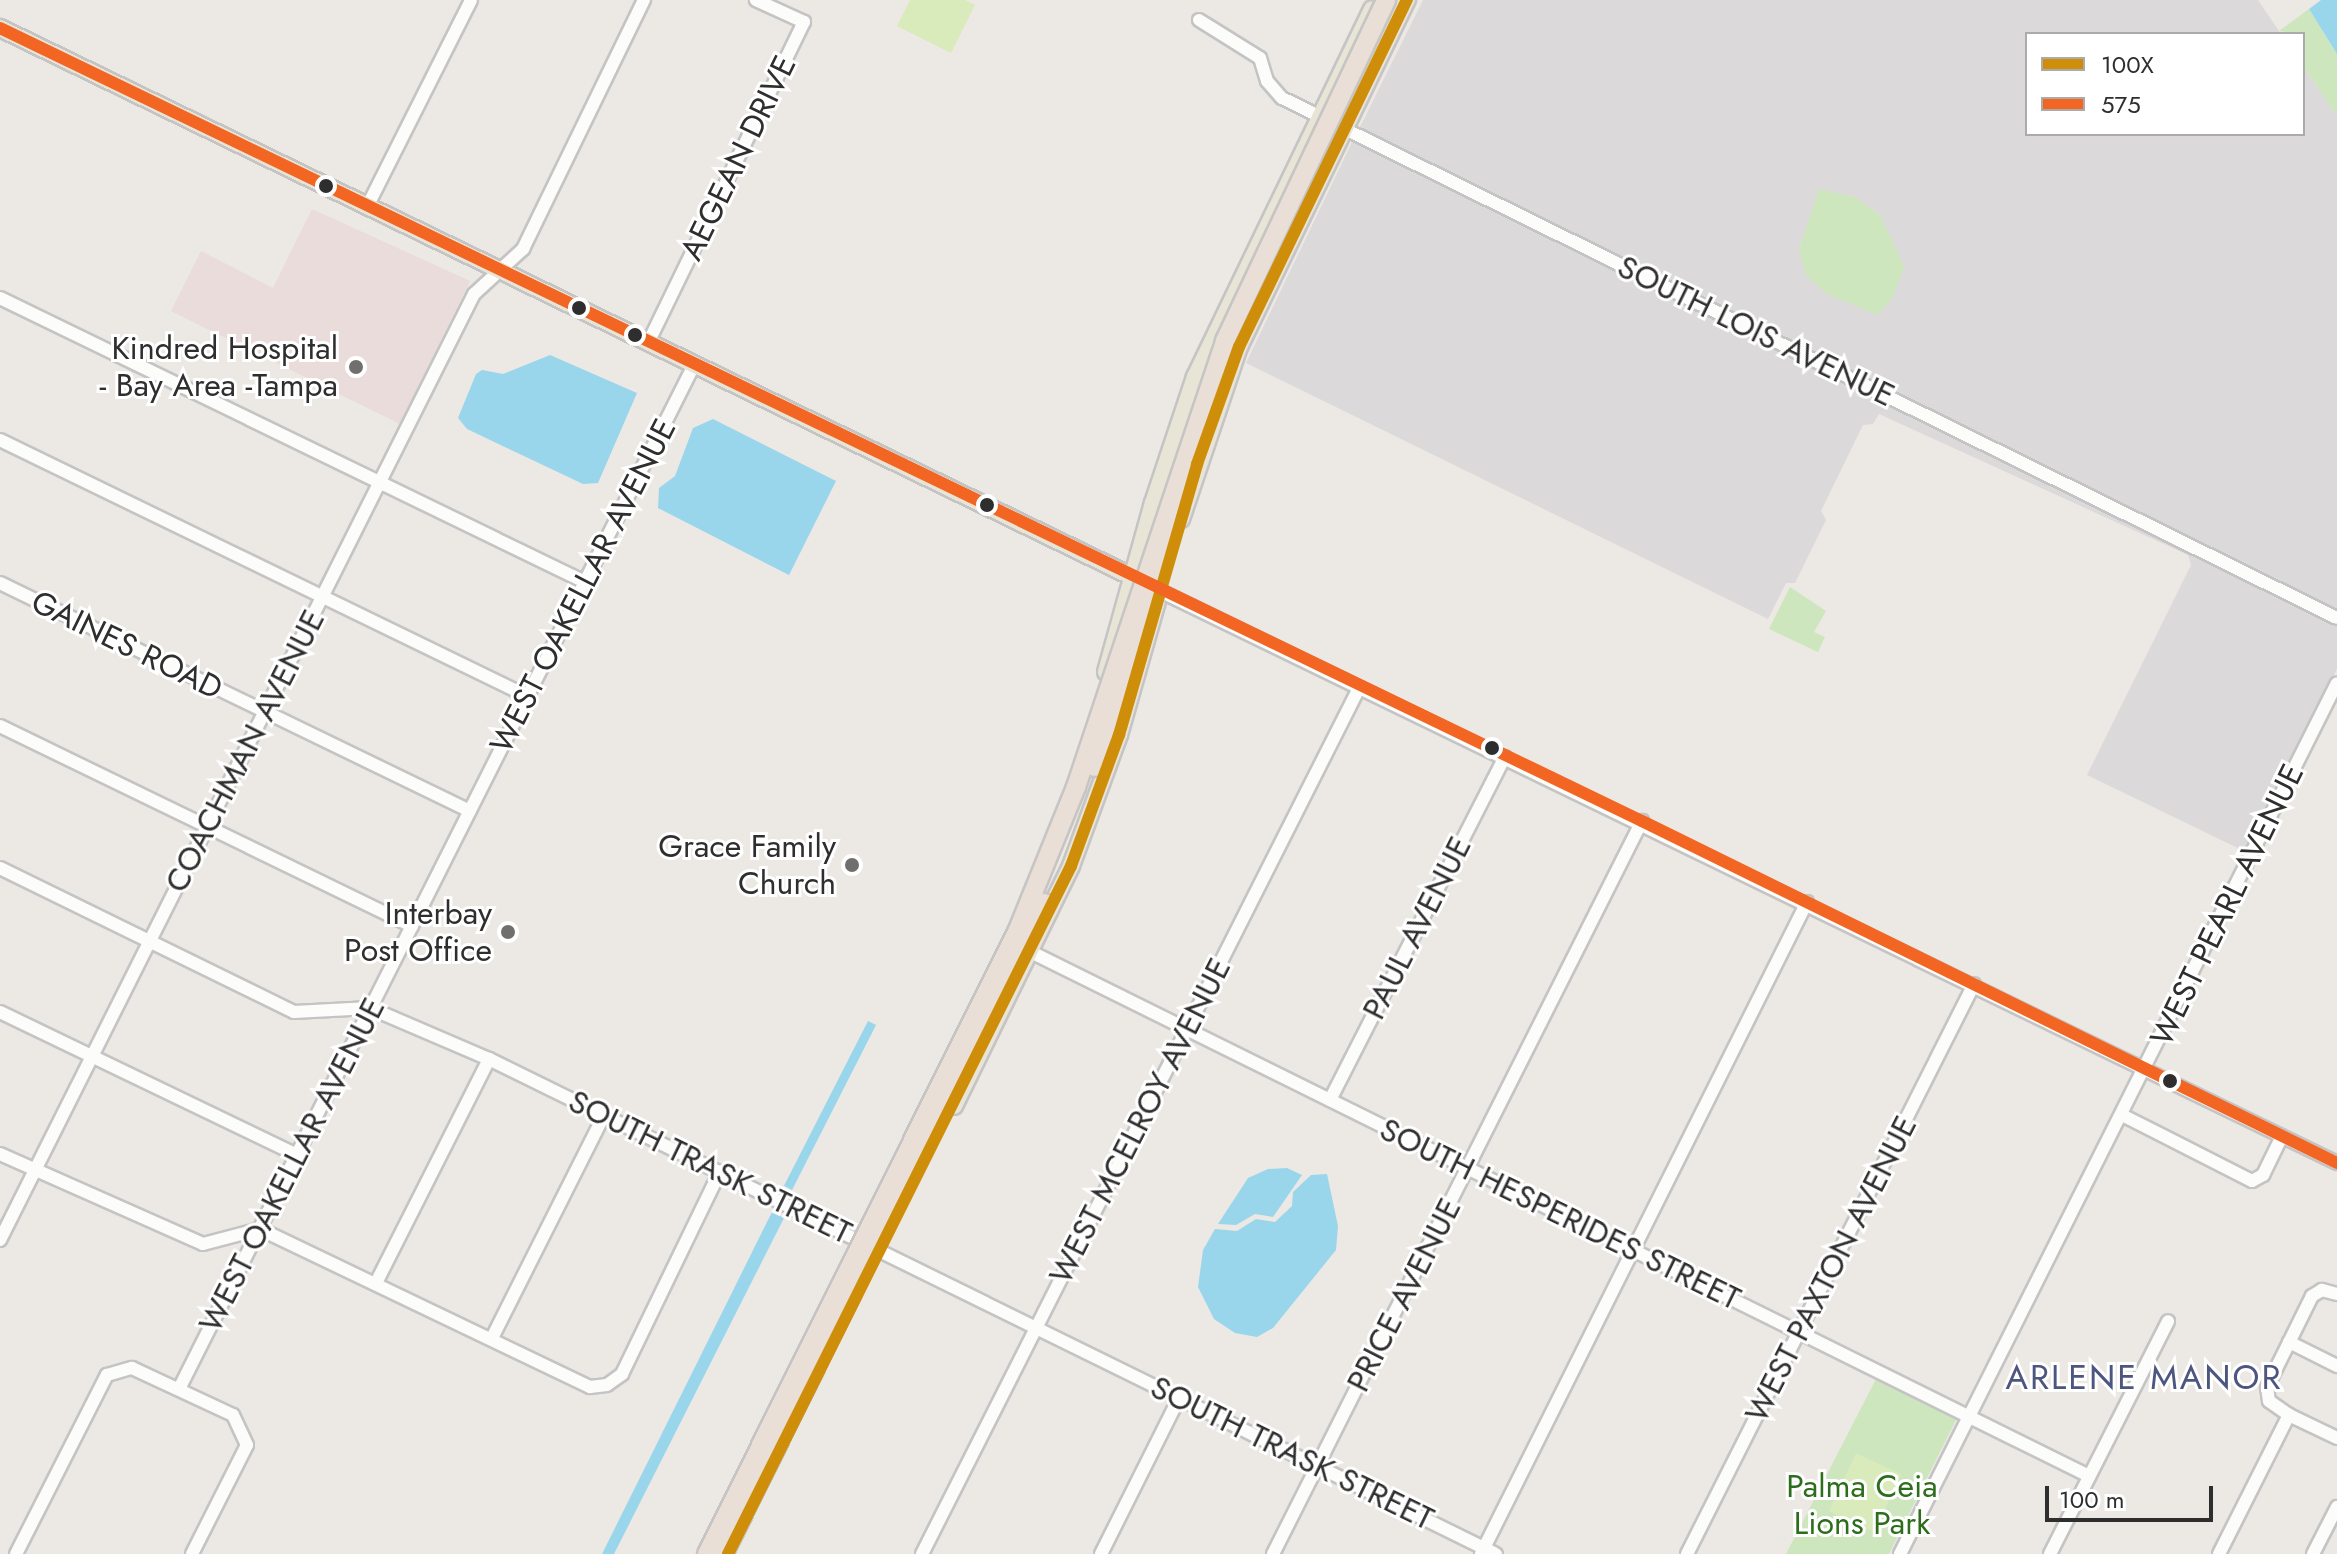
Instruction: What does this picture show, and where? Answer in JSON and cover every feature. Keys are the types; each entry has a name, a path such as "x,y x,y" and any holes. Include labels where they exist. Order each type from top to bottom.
{"highway":[{"path":"708,1549 1018,930 1076,787 1225,341 1385,0"},
{"path":"731,1553 1035,923 1087,791 1235,346 1399,0"}],"main road":[{"path":"698,1554 708,1549 776,1399 1032,885 1084,745 1186,400 1238,281 1376,0"},
{"path":"1344,129 1337,108 1340,89 1385,0"},
{"path":"731,1553 1064,881 1119,735 1216,408 1276,266 1407,0"},
{"path":"2,34 368,205 1160,591"},
{"path":"1276,266 1277,250 1320,162 1327,138 1320,115"},
{"path":"1160,591 1151,574 1151,543 1191,402 1239,293 1238,281"},
{"path":"1064,881 1140,624 1141,595 1134,577"},
{"path":"973,1068 984,1022 1037,913 1032,885"},
{"path":"881,1251 870,1238 872,1221 917,1131 917,1118"},
{"path":"806,1399 810,1375 865,1259 856,1239"},
{"path":"731,1553 723,1530 724,1516 773,1417 776,1399"}],"street":[{"path":"368,205 471,0"},
{"path":"501,269 523,249 644,0"},
{"name":"AEGEAN DRIVE","path":"649,341 804,22 756,0"},
{"name":"SOUTH LOIS AVENUE","path":"1199,20 1260,58 1267,81 1282,98 2337,618"},
{"name":"COACHMAN AVENUE","path":"0,1240 474,294 501,269"},
{"path":"0,298 585,582"},
{"name":"WEST OAKELLAR AVENUE","path":"179,1389 695,363"},
{"path":"0,440 527,696"},
{"name":"GAINES ROAD","path":"0,583 470,811"},
{"path":"1160,591 1642,821 2336,1161"},
{"name":"WEST PEARL AVENUE","path":"1900,1554 2337,683"},
{"name":"WEST MCELROY AVENUE","path":"922,1554 1359,688"},
{"path":"0,726 412,926"},
{"name":"PAUL AVENUE","path":"1330,1100 1505,757"},
{"name":"PRICE AVENUE","path":"1273,1554 1642,821"},
{"name":"SOUTH TRASK STREET","path":"0,868 294,1012 370,1008 489,1059 1487,1552"},
{"path":"1487,1552 1633,1250 1807,902"},
{"name":"SOUTH HESPERIDES STREET","path":"1031,952 2089,1476"},
{"name":"WEST PAXTON AVENUE","path":"1687,1554 1974,984"},
{"path":"0,1012 297,1155"},
{"path":"377,1281 489,1059"},
{"path":"492,1338 604,1115"},
{"path":"2122,1115 2252,1181 2263,1175 2282,1136"},
{"path":"0,1154 203,1244 260,1229 377,1281 590,1387 607,1385 622,1374 720,1171"},
{"path":"2337,1294 2322,1290 2312,1296 2267,1387 2269,1401 2289,1415 2337,1438"},
{"path":"2050,1554 2168,1321"},
{"path":"2289,1342 2337,1366"},
{"path":"16,1554 107,1375 132,1368 233,1415 247,1445 192,1554"},
{"path":"1101,1554 1179,1398"},
{"path":"2219,1554 2289,1415"},
{"path":"2313,1554 2337,1507"}],"shaded area":[{"path":"1423,0 2258,0 2280,32 2025,32 2025,136 2305,136 2305,69 2337,116 2337,611 1359,129","holes":["1819,190 1855,197 1880,215 1904,267 1799,249"]},
{"path":"1353,140 2337,624 2337,669 2246,852 2087,775 2191,565 2188,555 1879,414 1873,424 1863,425 1821,511 1826,520 1795,583 1786,583 1768,619 1246,363"},
{"name":"Kindred Hospital - Bay Area -Tampa","path":"312,209 470,281 400,424 171,311 201,251 273,288"}],"green space":[{"path":"910,0 965,0 975,5 951,53 897,26"},
{"path":"2309,9 2337,54 2337,116 2305,69 2305,32 2279,31"},
{"path":"1819,189 1855,197 1880,215 1892,240 1904,267 1893,297 1878,315 1827,294 1806,275 1799,249"},
{"path":"1790,587 1826,611 1814,632 1825,637 1818,652 1769,629"},
{"name":"Palma Ceia Lions Park","path":"1877,1377 1957,1418 1889,1554 1786,1554"},
{"path":"1856,1453 1901,1474 1874,1532 1829,1511"}],"water":[{"path":"2321,0 2337,0 2337,54 2309,9"},
{"path":"550,355 637,393 598,483 583,484 467,429 458,418 476,374 482,370 503,374"},
{"path":"713,419 836,481 789,575 658,508 659,488 675,476 693,428"},
{"path":"868,1021 876,1025 792,1190 784,1186"},
{"path":"1287,1168 1302,1175 1273,1217 1255,1214 1236,1225 1218,1224 1248,1178 1268,1169"},
{"path":"1327,1174 1338,1226 1336,1250 1273,1328 1257,1337 1235,1333 1214,1319 1198,1287 1203,1250 1215,1229 1237,1231 1256,1219 1275,1222 1292,1206 1293,1192 1311,1175"},
{"path":"772,1212 784,1218 614,1554 602,1554"}],"transit line":[{"name":"100X","path":"728,1554 1071,866 1119,735 1197,464 1239,347 1407,0"},
{"name":"575","path":"0,28 1642,821 2337,1163"}],"place":[{"name":"Kindred Hospital - Bay Area -Tampa","path":"356,367"},
{"name":"Grace Family Church","path":"852,865"},
{"name":"Interbay Post Office","path":"508,932"}],"district":[{"name":"ARLENE MANOR","path":"2144,1378"}]}
